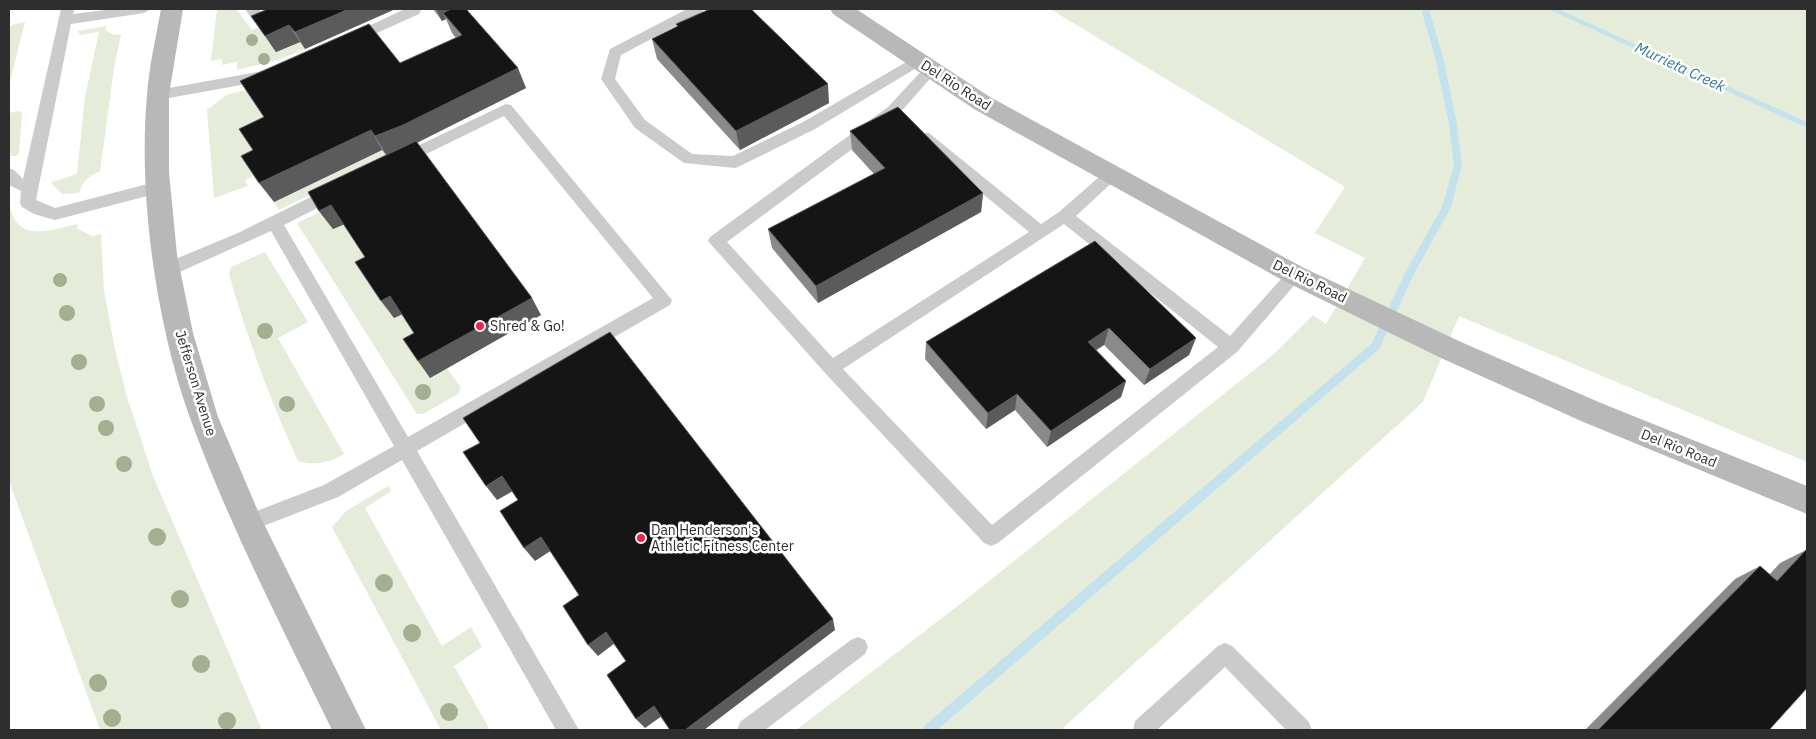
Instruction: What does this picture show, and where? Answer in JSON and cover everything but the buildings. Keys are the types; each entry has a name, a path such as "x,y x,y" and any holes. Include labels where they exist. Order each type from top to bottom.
{"street":[{"name":"Jefferson Avenue","path":"172,9 158,95 159,187 167,270 180,332 204,417 248,523 349,730"},
{"name":"Del Rio Road","path":"841,9 982,103 1295,275 1451,350 1591,412 1807,500"}],"lane":[{"path":"144,9 66,15 50,76 38,148 28,187 28,203 40,210 55,214 159,187"},
{"path":"339,45 414,11 412,9"},
{"path":"697,9 616,52 608,79 640,124 689,160 735,162 810,126 924,65"},
{"path":"924,65 893,111 716,240 831,368 991,537 1231,347 1295,275"},
{"path":"158,95 278,72"},
{"path":"248,523 331,491 664,300 506,109 386,168"},
{"path":"893,111 1040,232"},
{"path":"9,174 20,185 28,187"},
{"path":"831,368 1065,216 1112,174"},
{"path":"167,270 352,185"},
{"path":"1065,216 1231,347"},
{"path":"274,222 568,730"},
{"path":"748,730 858,647"},
{"path":"1145,730 1143,729 1224,653 1301,730"}],"green space":[{"path":"217,9 236,9 252,30 279,18 262,32 276,52 300,42 305,49 278,60 237,70 237,62 222,65 222,59 211,61"},
{"path":"1050,9 1807,9 1807,462 1459,316 1423,402 1063,728 1065,730 796,730 964,601 1275,353 1313,315 1326,324 1365,258 1315,233 1345,187"},
{"path":"25,22 9,86 9,35 11,25"},
{"path":"106,26 106,30 113,35 121,34 114,68 100,172 86,180 79,193 62,194 52,182 77,174 85,97 99,32 80,35 78,31"},
{"path":"257,87 278,137 267,170 245,180 248,186 214,198 207,110 226,95"},
{"path":"19,111 22,113 19,153 16,156 11,156 9,150 9,113"},
{"path":"382,150 388,157 279,210 274,202"},
{"path":"9,205 13,217 23,228 46,231 77,224 78,229 92,236 101,234 104,290 115,350 127,397 153,476 262,730 100,730 9,481"},
{"path":"322,211 345,224 427,350 431,378 447,368 461,388 458,394 423,414 417,414 297,223"},
{"path":"265,252 308,322 278,338 344,454 333,460 316,463 298,461 260,369 244,322 229,275 231,267"},
{"path":"388,486 391,489 390,492 365,508 442,646 471,627 482,647 454,666 490,730 441,730 332,527 346,511"}],"waterway":[{"path":"928,730 1376,346 1410,273 1446,207 1458,165 1453,124 1439,57 1425,9"},
{"name":"Murrieta Creek","path":"1552,9 1807,125"}],"place":[{"name":"Shred & Go!","path":"480,326"},
{"name":"Dan Henderson's Athletic Fitness Center","path":"641,538"}]}
